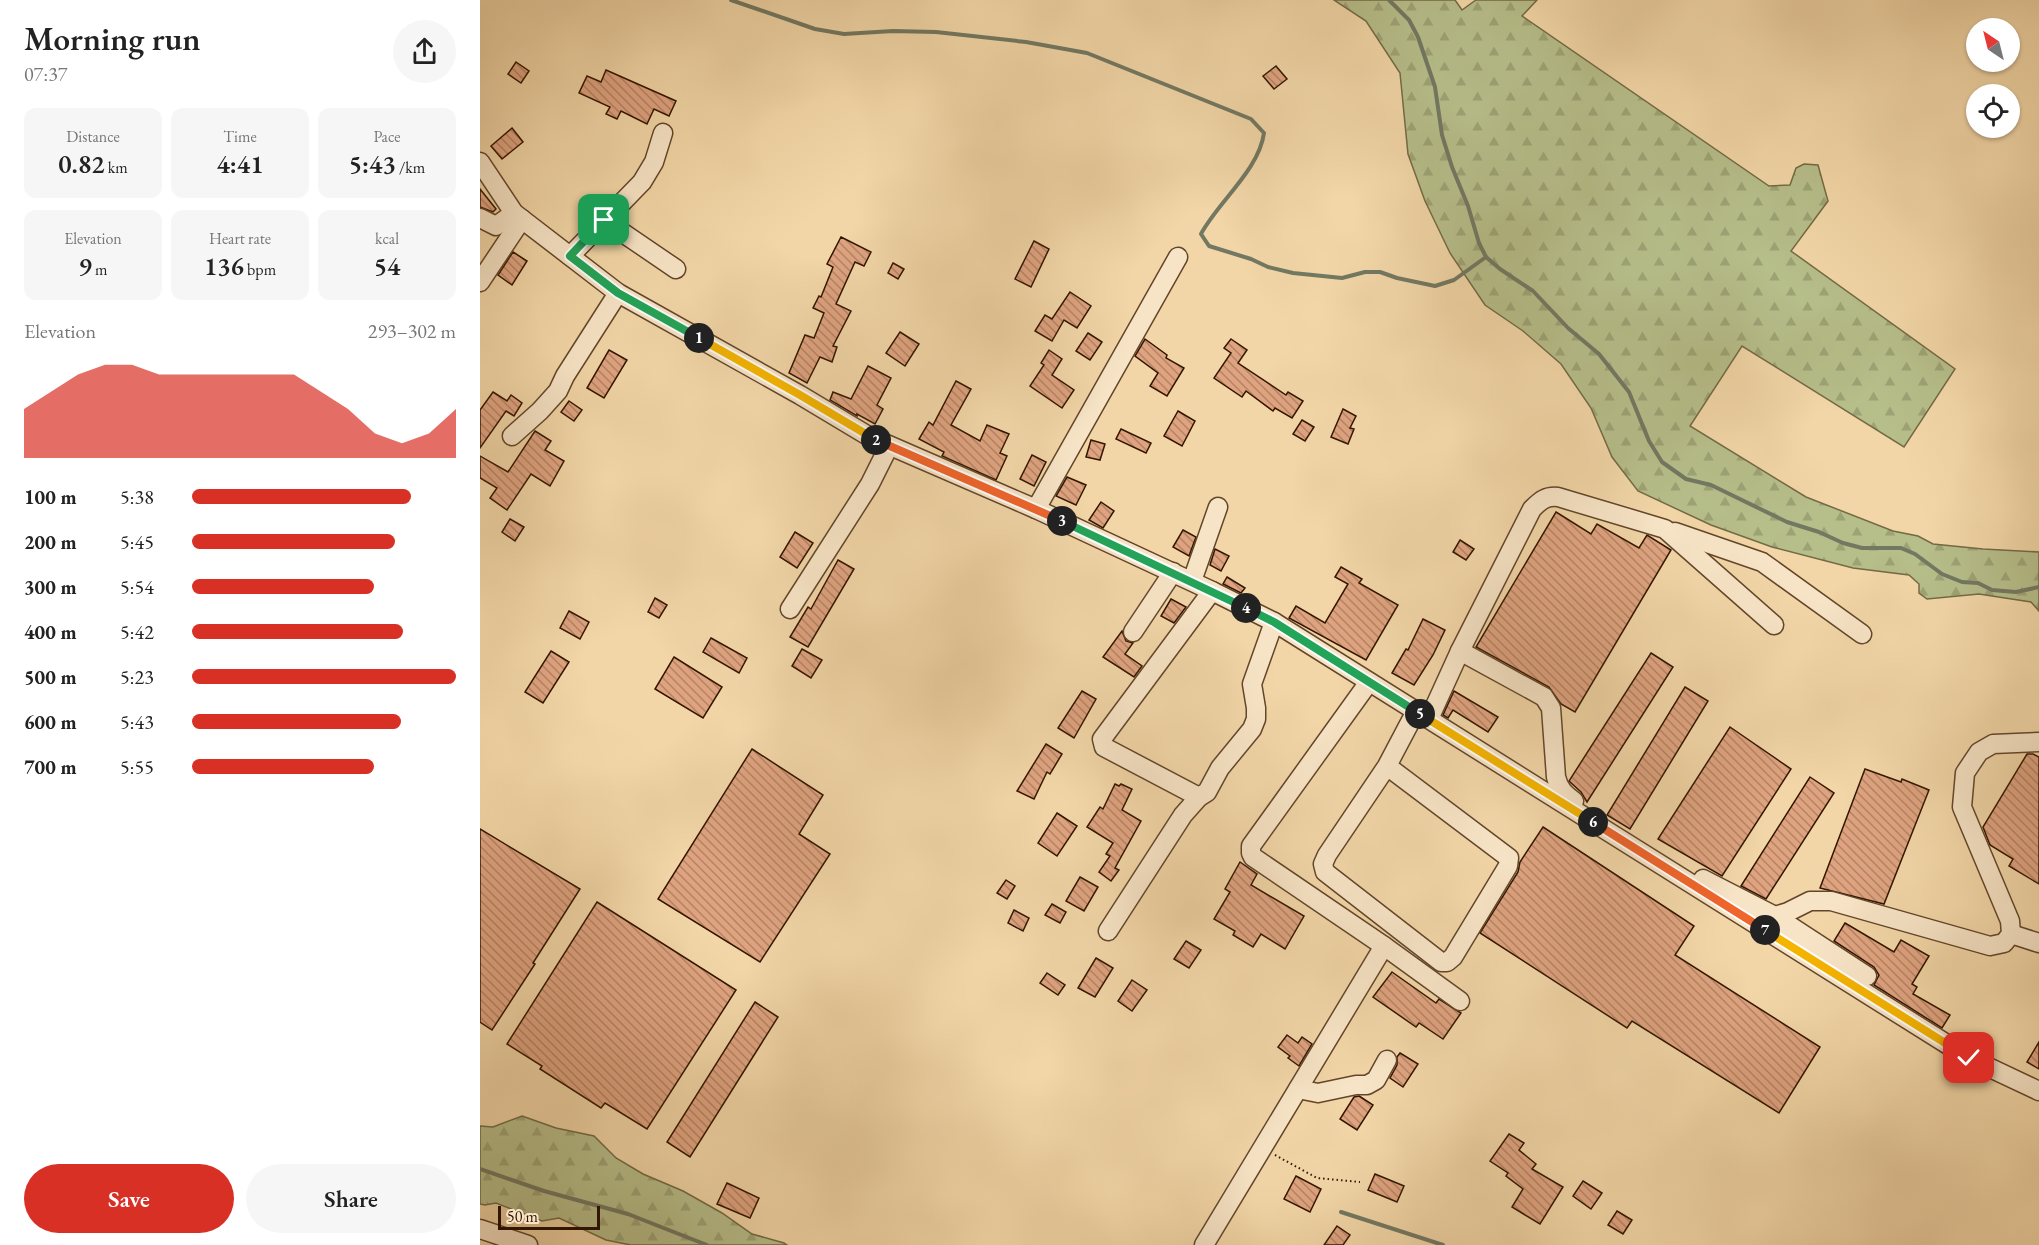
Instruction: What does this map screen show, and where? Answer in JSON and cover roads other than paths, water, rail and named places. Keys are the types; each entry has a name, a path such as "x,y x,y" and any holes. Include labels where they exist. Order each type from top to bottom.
{"street":[{"path":"570,256 642,182 654,162 663,133"},
{"path":"480,162 518,216 618,293 870,437 1036,509 1192,581 1274,622 1969,1058 2039,1090"},
{"path":"480,218 496,226 518,216"},
{"path":"480,282 518,216"},
{"path":"604,220 676,269"},
{"path":"1036,509 1178,257"},
{"path":"512,436 558,391 565,376 618,293"},
{"path":"790,609 870,484 889,446"},
{"path":"1386,766 1509,858 1508,866 1453,957 1447,962 1441,962 1325,872 1323,864 1326,855 1386,766 1422,715 1460,651 1532,508 1542,499 1550,496 1665,529 1762,562 1863,634"},
{"path":"1192,581 1218,507"},
{"path":"1665,529 1774,625"},
{"path":"1133,632 1173,572"},
{"path":"1199,797 1104,747 1102,739 1212,591"},
{"path":"1108,931 1183,815 1199,797 1207,792 1220,768 1252,729 1256,719 1256,708 1252,684 1274,622"},
{"path":"1460,651 1544,697 1548,702 1551,708 1556,777 1558,786 1565,795 1658,855 1775,916 1867,976"},
{"path":"1369,682 1251,846 1251,853 1253,857 1460,1001"},
{"path":"1775,916 1810,901 1831,901 1990,946 2004,943 2011,934 2010,921 1962,807 1965,773 1979,752 1993,744 2039,742"},
{"path":"2011,934 2039,943"},
{"path":"1204,1245 1384,946"},
{"path":"1298,1089 1318,1093 1367,1085 1376,1080 1387,1060"},
{"path":"480,1228 528,1245"}],"waterway":[{"path":"731,0 815,29 844,34 893,31 936,32 1026,42 1087,53 1251,119 1264,133 1261,147 1246,173 1201,234 1209,246 1251,259 1268,267 1293,273 1342,278 1365,272 1380,272 1435,286 1454,280 1486,257"},
{"path":"1389,0 1409,20 1418,37 1435,87 1442,135 1479,243 1486,257 1533,291 1568,328 1599,354 1629,392 1649,441 1662,462 1686,479 1711,485 1787,522 1819,532 1843,543 1862,548 1901,548 1915,554 1942,574 1962,582 1978,583 1992,590 2016,592 2039,587"},
{"path":"480,1169 544,1191 628,1214 707,1245"},
{"path":"1341,1212 1443,1245"}]}
